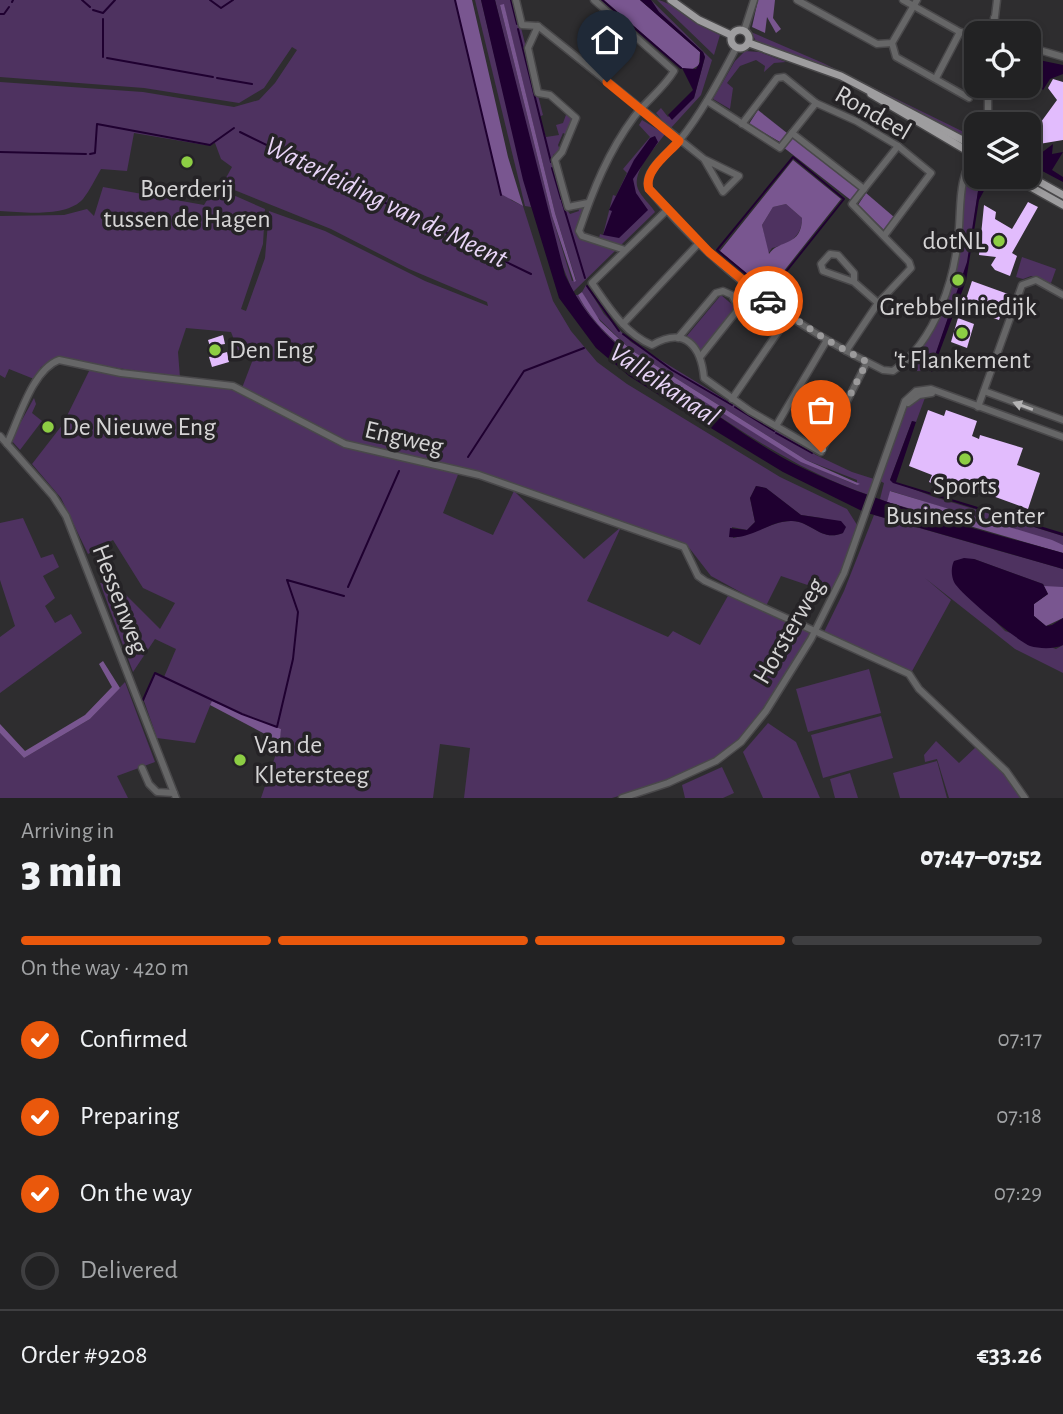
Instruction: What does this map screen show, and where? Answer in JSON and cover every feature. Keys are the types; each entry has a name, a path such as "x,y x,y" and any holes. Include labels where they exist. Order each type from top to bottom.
{"main road":[{"path":"671,0 699,20 732,35"},
{"path":"736,30 744,30 750,37 749,43 743,48 736,48 731,42 732,35 736,30"},
{"path":"749,43 841,76 964,145"},
{"path":"1041,183 1063,195"},
{"path":"1034,189 1063,205"}],"street":[{"path":"516,0 522,25 538,26 679,141 704,159 739,176 723,192 704,159"},
{"path":"594,0 619,25 673,68 673,74 640,109 615,144 588,203 579,234 625,250"},
{"path":"744,30 754,0"},
{"path":"797,0 877,44 892,43"},
{"path":"903,0 915,3 964,33"},
{"path":"994,21 997,0"},
{"path":"915,3 892,43 896,57 964,95"},
{"path":"538,26 528,48 538,93 550,95 576,118 562,152 555,160 568,208 588,203"},
{"path":"936,78 960,32"},
{"path":"736,48 707,101 679,141 650,173 647,181 649,189 699,243 742,282 789,316 846,351 889,372 903,364 926,335 943,297 959,227 960,181 964,174"},
{"path":"1041,51 1063,57"},
{"name":"Rondeel","path":"742,124 777,78 783,77 816,103 856,121 898,146 931,173 884,236"},
{"path":"707,101 783,150 792,133 816,103"},
{"path":"792,133 864,189"},
{"path":"846,351 878,303 911,266 852,204 898,146"},
{"path":"667,210 592,283 623,324 648,344 678,338 692,344 701,356 704,378 821,452 867,362"},
{"path":"623,324 699,243"},
{"path":"854,282 854,273 838,255 830,254 821,264 823,271 854,282 878,303"},
{"path":"1063,295 1036,280 1022,285 978,407 1063,437"},
{"path":"732,295 742,282"},
{"path":"678,338 716,293 723,291 732,295 738,307 736,312 701,356"},
{"path":"732,398 789,316"},
{"path":"776,426 827,340"},
{"name":"Engweg","path":"7,444 37,380 51,363 59,360 121,373 233,386 345,444 479,475 671,541 684,547 698,576 705,581 815,630"},
{"name":"Horsterweg","path":"622,798 668,783 731,751 766,711 815,630 844,573 909,399 924,389 978,407"},
{"path":"984,391 1063,420"},
{"name":"Hessenweg","path":"0,436 53,496 66,516 175,796"},
{"path":"815,630 912,675 919,689 1012,777 1025,798"},
{"name":"Hessenweg","path":"142,768 157,792 175,796"}],"shaded area":[{"path":"0,0 455,0 486,131 511,200 523,206 553,301 571,331 597,362 627,384 780,477 847,509 859,528 831,593 781,576 766,606 711,576 687,545 495,481 353,445 242,388 255,354 238,350 231,332 186,328 178,352 180,378 62,359 41,367 34,379 9,369 5,378 0,375 0,216 64,215 87,209 94,216 103,187 204,205 215,187 265,209 263,244 241,309 246,311 265,258 269,211 325,231 425,281 488,306 487,302 409,269 331,229 222,185 232,167 221,159 215,143 205,145 134,133 127,171 101,169 86,196 75,205 66,209 32,213 0,211 0,82 143,92 234,107 259,100 275,83 297,50 292,47 264,88 239,103 144,88 0,77","holes":["756,486 766,488 801,515 822,518 843,533 829,535 792,521 733,538 732,527 747,530 755,522 750,498"]},
{"path":"455,0 472,0 508,157 523,206 501,194"},
{"path":"475,0 481,0 531,207 525,206"},
{"path":"495,0 514,0 543,115 539,117 546,137 559,135 556,125 563,123 567,112 573,117 567,135 563,133 558,145 560,150 553,155 567,210 570,214 579,211 578,207 583,209 578,236 618,248 573,292 559,257","holes":["500,5 504,5 555,213 576,280 572,281 552,216"]},
{"path":"604,0 640,0 700,52 699,65 691,70 682,68"},
{"path":"651,0 712,60 701,95 670,129 656,113 661,108 668,117 694,98 705,57 703,52 659,12"},
{"path":"657,0 670,4 720,35 714,55"},
{"path":"758,0 775,0 773,18 781,29 776,33 767,17 765,33 752,27"},
{"path":"504,4 555,213 576,281 574,282 552,216 500,5"},
{"path":"751,32 823,63 964,132 964,139 821,64 757,43"},
{"path":"745,51 759,52 786,62 774,63 764,72 765,66 756,60 740,66 727,83 733,88 730,109 713,99 735,61"},
{"path":"758,110 787,133 780,142 749,124"},
{"path":"642,120 665,134 641,167 637,182 638,189 655,212 621,245 599,238 600,234 603,235 613,195 616,196 627,173 623,169 650,137 639,125"},
{"path":"792,137 859,188 852,201 783,147"},
{"path":"793,160 841,199 768,291 720,251","holes":["786,204 802,218 798,234 769,254 762,225 773,207"]},
{"path":"964,189 979,189 968,262 930,370 917,371 911,362 935,328 953,278 961,239"},
{"path":"866,193 894,217 884,230 858,205"},
{"path":"786,204 802,218 800,230 793,239 772,248 768,254 762,225 773,207"},
{"path":"1022,257 1056,269 1051,283 1031,276 1023,279 1016,277"},
{"path":"586,285 604,314 631,342 816,455 874,479 869,495 824,477 781,455 630,356 600,328 575,295 578,295 603,330 652,370 780,448 857,485 857,480 806,460 631,350 592,312 582,292"},
{"path":"582,292 600,321 631,350 806,460 860,484 801,462 641,362 598,324 578,295"},
{"path":"721,295 735,307 701,350 686,337"},
{"path":"91,367 230,387 352,449 459,472 443,513 493,535 514,491 584,559 621,527 587,601 668,637 673,631 700,645 729,594 809,630 810,635 749,730 726,752 663,783 612,798 464,798 470,748 440,744 433,798 261,798 280,742 281,729 212,701 195,743 157,738 144,701 154,673 164,677 176,649 155,639 133,672 100,583 115,584 160,629 175,603 143,588 113,540 88,554 61,498 32,464 63,424"},
{"path":"926,395 916,422 912,421 890,480 934,497 1063,536 1063,545 891,491 887,502 880,499 884,483 880,481 908,405"},
{"path":"34,398 36,404 32,413 42,421 20,450 11,440"},
{"path":"890,491 1052,540 1063,545 1063,553 887,502"},
{"path":"874,515 1063,569 1063,618 1043,584 974,559 954,561 953,579 1005,631 1056,649 1063,645 1063,673 1015,649 925,578 951,600 911,673 824,632 844,591"},
{"path":"23,518 41,558 53,554 59,567 43,576 55,598 45,606 55,623 71,614 82,633 0,693 0,637 15,626 0,580 0,523"},
{"path":"1044,586 1063,587 1063,618 1046,626 1034,616 1034,604 1048,594"},
{"path":"103,661 120,688 90,719 24,758 0,733 0,724 25,751 85,715 112,687 99,664"},
{"path":"869,669 881,713 808,732 796,689"},
{"path":"125,682 155,762 117,776 128,798 0,798 0,733 24,758 90,719"},
{"path":"212,701 281,729 280,742 210,705"},
{"path":"881,716 893,758 823,778 811,735"},
{"path":"768,723 796,742 820,798 763,798 743,752"},
{"path":"936,741 959,763 977,746 1012,780 1024,798 949,798 937,759 925,762 924,755"},
{"path":"937,761 947,798 900,798 893,773"},
{"path":"722,767 734,793 723,798 685,798 682,785"},
{"path":"850,773 858,798 835,798 830,779"}],"water":[{"name":"Valleikanaal","path":"481,0 495,0 565,275 576,296 602,330 649,370 745,434 805,469 900,506 1063,553 1063,569 864,512 783,472 701,422 629,376 596,348 559,298 523,180"},
{"path":"640,0 651,0 659,12 703,52 705,57 694,98 672,120 668,115 693,90 682,68 696,69 700,62 700,52"},
{"path":"1041,60 1063,65 1063,74 1050,79 1043,90"},
{"path":"655,136 658,142 633,179 636,193 648,210 619,238 603,235 612,211 609,210 634,160 650,138"},
{"path":"1053,144 1052,154 1063,152 1052,170 1063,177 1063,182 1041,170 1041,153"},
{"path":"985,189 979,200 966,281 932,372 930,370 967,262 978,191"},
{"path":"912,421 916,422 896,482 1063,533 1063,536 893,483 890,480"},
{"path":"756,486 766,488 801,515 841,521 846,527 843,533 829,535 792,521 745,536 729,537 730,528 747,530 755,522 750,498"},
{"path":"974,559 1043,584 1048,594 1034,604 1034,616 1046,626 1063,618 1063,645 1047,648 1030,646 977,606 958,588 953,579 954,561"}],"building":[{"path":"1053,79 1063,82 1063,140 1041,144 1041,122 1057,100 1048,88"},
{"name":"dotNL","path":"1028,202 1038,207 1012,253 1017,256 1010,276 995,270 991,265 996,257 979,255 984,205 996,212 995,219 1012,229"},
{"path":"972,281 1008,294 1007,305 1004,305 999,320 962,307 963,296 967,296"},
{"name":"'t Flankement","path":"958,318 974,324 967,348 951,342"},
{"name":"Den Eng","path":"223,335 225,344 218,345 220,354 227,352 229,362 212,367 209,357 213,356 208,340"},
{"name":"Sports Business Center","path":"928,410 944,416 946,410 977,421 972,436 979,439 980,435 1023,448 1017,465 1040,473 1028,509 979,491 977,495 954,487 952,491 929,482 932,475 909,466"}],"waterway":[{"path":"82,0 90,7"},
{"path":"93,10 103,13 115,0"},
{"path":"210,0 221,8 233,0"},
{"path":"455,0 501,195"},
{"path":"511,0 517,24"},
{"path":"602,0 681,68"},
{"path":"0,14 4,14 9,7"},
{"path":"103,19 103,57"},
{"path":"518,29 551,162"},
{"path":"107,58 213,77"},
{"path":"217,78 252,84"},
{"name":"Waterleiding van de Meent","path":"90,154 95,153 97,124 210,145 234,128"},
{"name":"Waterleiding van de Meent","path":"240,132 531,274"},
{"name":"Waterleiding van de Meent","path":"0,152 86,154"},
{"path":"793,157 844,199 769,293 717,250 793,157"},
{"path":"552,168 561,199"},
{"path":"562,201 585,278"},
{"name":"Valleikanaal","path":"587,286 619,331"},
{"name":"Valleikanaal","path":"623,334 672,370 732,405"},
{"path":"468,457 524,371 584,348"},
{"name":"Valleikanaal","path":"735,407 774,431"},
{"path":"776,433 812,453"},
{"path":"348,587 399,471"},
{"path":"143,700 155,673 242,714 277,727 293,659 298,612 287,580 344,596"}],"way so far":[{"path":"768,301 827,340 867,362 821,452"}],"place":[{"name":"Boerderij tussen de Hagen","path":"187,162"},
{"name":"dotNL","path":"999,241"},
{"name":"Grebbeliniedijk","path":"958,280"},
{"name":"'t Flankement","path":"962,333"},
{"name":"Den Eng","path":"215,350"},
{"name":"De Nieuwe Eng","path":"48,427"},
{"name":"Sports Business Center","path":"965,459"},
{"name":"Van de Kletersteeg","path":"240,760"}],"route":[{"path":"607,82 679,141 650,173 647,181 649,189 709,252 768,301"}]}
